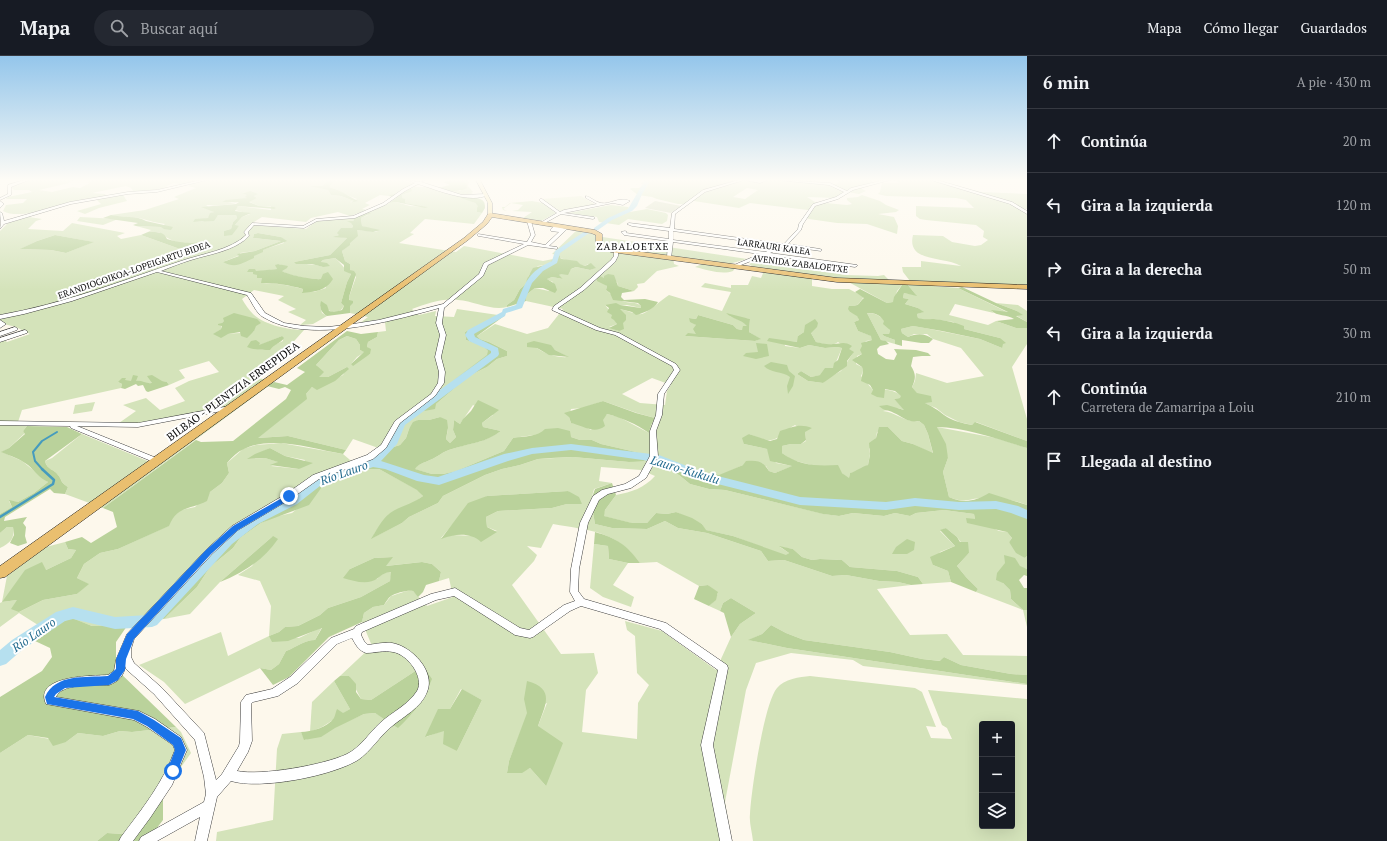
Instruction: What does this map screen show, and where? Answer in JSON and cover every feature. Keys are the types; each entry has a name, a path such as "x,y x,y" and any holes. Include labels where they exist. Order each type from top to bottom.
{"main road":[{"path":"485,217 485,222 500,217 542,223"},
{"name":"BILBAO - PLENTZIA ERREPIDEA","path":"0,573 344,327 485,222"},
{"name":"AVENIDA ZABALOETXE","path":"542,223 597,232 599,237 598,243 601,246 616,251 669,258 838,280 1027,287"}],"street":[{"path":"1,217 3,223"},
{"path":"0,228 3,223 24,217"},
{"name":"ERANDIOGOIKOA-LOPEIGARTU BIDEA","path":"0,317 64,303 241,242 247,237 246,232 253,224 304,227 316,220 355,217"},
{"path":"542,223 553,217"},
{"path":"584,217 593,218"},
{"path":"669,258 672,217"},
{"path":"736,266 785,245 800,229 801,224 806,217"},
{"path":"157,271 249,294 264,316 288,326 344,327 375,323 444,305 481,275 486,264 528,243 533,235 529,221"},
{"path":"485,222 528,243 556,248"},
{"path":"632,225 629,224 820,250"},
{"path":"546,246 562,231"},
{"name":"LARRAURI KALEA","path":"625,232 623,233 670,241 855,266"},
{"path":"616,251 616,256 613,261 582,289 556,307 556,310 598,329 617,334 676,367 676,373 661,394 659,415 653,431 653,459 642,478 628,486 605,492 596,498 582,531 575,569 574,592 581,602 663,626 723,668 707,746 726,841"},
{"path":"125,841 146,814 168,781 181,750 177,741 135,714 50,701 49,697 52,691 63,684 109,680 115,677 121,670 121,659 130,636 149,615 164,602 209,552 235,528 289,496 316,477 365,459 378,452 388,440 397,422 433,395 441,383 442,372 438,357 443,335 438,318 444,305"},
{"path":"0,322 3,324 0,326"},
{"path":"0,334 15,329"},
{"path":"0,340 25,332"},
{"path":"0,423 138,425 230,408"},
{"path":"69,425 156,461"},
{"path":"212,794 228,774 246,741 246,702 250,698 274,693 294,680 334,641 357,632 371,624 448,593 455,592 460,594 518,632 524,634 530,634 567,608 581,602"},
{"path":"228,774 246,778 298,774 331,766 351,758 364,749 386,725 408,708 423,691 424,682 420,670 410,657 398,648 384,647 366,649 360,644 356,635 357,632"},
{"path":"126,648 126,657 130,666 158,691 200,737 210,777 212,794 201,841"},
{"path":"145,841 209,806"}],"green space":[{"path":"29,217 42,219 36,221 28,229 63,231 72,223 125,233 117,236 121,239 141,235 180,249 207,242 176,242 165,237 159,232 148,232 151,230 136,226 161,227 165,224 125,217 209,217 193,222 202,222 214,217 237,217 231,229 224,231 237,228 239,226 234,226 243,217 317,217 311,218 306,222 262,217 249,225 306,229 316,221 355,218 353,221 348,222 351,222 353,226 352,228 341,228 339,235 336,236 347,238 330,255 294,262 323,267 321,262 323,260 335,258 351,274 341,303 344,306 341,310 334,313 320,306 322,313 327,316 313,324 300,325 306,320 288,312 296,309 278,300 284,296 254,290 242,299 253,314 270,324 285,328 304,330 288,348 287,355 264,366 251,376 274,382 103,508 65,494 68,487 62,482 56,473 49,468 45,461 52,458 82,434 150,462 229,406 139,423 119,423 136,411 123,405 146,398 160,410 185,401 175,388 189,381 219,372 209,361 179,370 185,378 169,385 167,382 151,380 152,383 122,381 118,382 122,384 121,388 22,410 17,425 27,426 23,431 25,433 9,448 2,452 22,461 48,482 34,493 18,502 9,501 12,507 0,514 0,341 4,340 7,342 30,334 16,327 0,323 0,231 8,223","holes":["258,233 281,237 284,243 262,250 253,256 223,262 240,255 240,253 255,251 281,241 253,238 254,234","55,235 93,242 66,253 51,250 21,249 37,241","279,264 284,266 281,271 290,274 313,279 322,279 322,277 326,288 314,292 302,292 303,289 293,286 262,283 262,278 253,272 277,269 276,265","230,316 254,331 250,334 214,334 221,329 222,323","282,336 283,341 263,350 248,347 250,344 258,346"]},
{"path":"80,217 118,219 103,225 77,221"},
{"path":"122,217 138,218 173,227 171,230 161,227 136,226 133,225 138,223 103,218"},
{"path":"209,217 217,217 214,221 193,222 195,219 208,218"},
{"path":"237,217 243,217 235,225 239,226 232,235 224,236 224,231 231,229 233,222"},
{"path":"364,217 479,217 474,224 425,219 410,233 414,234 399,243 456,252 464,246 543,261 553,259 550,264 538,266 529,275 526,284 520,289 514,300 507,305 507,307 495,308 464,301 446,300 412,309 419,315 436,311 435,316 454,317 457,309 498,315 465,332 466,340 483,346 488,351 488,355 454,380 450,388 426,407 436,404 469,376 487,367 497,359 507,356 507,351 480,339 477,336 495,324 527,334 548,328 563,309 526,301 526,297 528,293 535,288 549,291 553,282 546,279 552,277 563,279 558,275 576,267 590,270 595,268 588,264 585,266 560,258 559,255 552,254 578,229 596,234 596,236 747,259 729,264 673,257 674,264 679,266 657,271 644,283 637,284 638,287 634,291 618,286 617,282 605,278 603,283 607,286 606,290 622,301 641,306 641,308 627,305 605,305 613,315 617,324 609,327 619,331 620,309 642,314 669,295 722,311 731,292 701,287 705,283 731,288 731,285 748,285 752,276 761,278 764,271 812,278 812,286 832,289 849,289 864,297 857,305 849,306 850,312 857,315 859,320 854,322 858,331 872,336 872,340 866,341 862,346 862,354 857,356 856,364 862,367 863,371 861,376 873,390 888,390 902,396 901,398 894,399 905,410 897,408 883,411 905,419 919,421 924,425 933,454 913,444 902,441 888,427 877,432 876,438 869,449 870,454 868,465 860,471 850,473 849,479 842,473 792,460 782,453 782,446 801,444 806,441 805,432 795,425 774,440 766,440 749,434 744,444 767,449 776,463 793,466 775,473 769,471 766,466 743,465 719,476 706,474 662,457 662,466 679,475 690,484 709,489 725,490 824,514 839,516 853,513 884,516 895,513 910,516 916,513 944,510 974,514 975,519 999,531 1007,532 1012,538 1009,542 1025,558 1027,556 1027,569 1005,563 1003,583 1010,590 1011,599 1023,610 976,592 978,589 957,566 969,553 957,537 946,528 940,531 955,546 940,552 933,565 948,571 951,582 923,584 918,577 897,571 850,567 842,560 812,560 802,557 793,549 780,547 789,553 786,556 733,536 705,530 702,524 676,512 667,514 656,513 647,523 631,523 603,516 605,510 616,495 637,489 647,484 655,476 641,470 601,467 599,481 612,483 594,489 591,500 595,524 612,528 647,529 665,521 678,528 707,533 761,551 768,561 784,560 832,576 846,575 911,585 877,589 910,635 947,634 963,655 1027,656 1027,675 1011,674 961,665 944,657 941,661 922,659 890,652 804,640 771,625 762,634 749,640 787,648 1027,685 863,666 853,660 791,653 756,663 746,690 725,802 731,841 216,841 217,832 273,820 277,749 282,734 301,732 305,740 364,714 375,713 383,717 423,666 371,700 361,699 349,676 340,676 372,646 362,622 364,613 373,607 384,605 391,596 407,591 413,591 427,606 453,597 449,578 439,581 441,572 432,564 422,562 385,566 392,557 374,558 350,569 377,579 383,573 392,572 390,581 361,597 328,608 320,615 298,626 285,627 279,632 269,636 271,606 260,581 238,575 252,566 273,536 220,582 190,614 164,619 197,587 210,567 233,548 240,538 261,523 274,517 292,513 316,493 324,484 346,478 352,474 369,469 379,469 418,490 423,496 412,504 389,514 372,538 402,523 409,517 438,503 443,496 485,475 502,469 538,459 573,457 629,462 649,455 601,444 592,440 580,440 571,437 541,434 513,438 504,451 456,471 443,474 432,474 414,469 446,451 483,440 501,431 483,427 482,423 493,415 473,405 460,424 454,420 453,430 456,437 450,443 446,439 448,429 440,417 429,420 418,420 409,429 406,438 400,445 384,450 353,439 346,450 288,436 257,438 306,399 306,394 312,387 317,389 343,375 347,367 328,377 318,378 318,368 316,365 339,340 347,336 356,339 360,345 360,350 365,352 357,357 351,364 370,354 367,347 368,342 377,337 378,332 386,331 385,322 381,319 360,323 368,317 350,313 349,297 356,277 350,270 350,264 345,261 342,251 357,236 357,230 378,232 362,226 361,218","holes":["698,315 733,325 737,329 742,330 748,326 742,321 730,316 750,319 749,332 760,339 755,341 685,336 697,334 696,325 689,318 696,319","804,332 811,333 816,342 830,345 838,342 853,353 841,371 828,378 823,383 808,381 797,374 801,371 811,377 821,375 833,369 842,348 825,348 809,345 800,348 785,346 784,341 798,342 798,336","550,345 555,350 568,357 552,355 537,348","652,378 671,385 667,391 665,405 640,403 622,394","603,401 655,418 649,433 619,417 607,414 591,430 580,424 571,423 569,417 571,409 583,408","568,491 582,504 567,504 552,508 498,511 486,517 487,527 497,531 474,536 453,535 441,538 457,519 487,496","553,524 591,531 612,538 631,552 640,563 657,562 699,586 708,585 718,593 715,600 709,606 720,611 723,603 731,598 756,613 740,624 731,637 716,670 662,631 625,621 627,630 635,636 637,673 649,685 638,703 637,739 582,732 586,690 598,673 594,653 561,654 512,585 534,561 537,555 527,546 541,548","461,689 482,700 457,751 444,730 426,737 450,709","547,703 538,726 546,786 530,768 522,772 507,773 509,761 528,713"]},
{"path":"364,217 361,218 362,226 380,230 373,232 357,230 358,236 342,251 345,261 350,264 350,270 354,271 356,274 349,297 349,300 353,301 353,303 350,306 350,313 327,316 321,310 321,301 327,305 329,311 334,312 342,310 344,306 341,303 351,274 344,271 344,265 335,258 323,260 321,262 327,263 330,266 323,267 312,264 296,264 294,262 330,255 347,238 333,237 339,235 337,233 341,228 352,228 353,226 351,223 347,221 353,221 355,218"},
{"path":"525,217 549,217 541,221 523,218"},
{"path":"594,217 668,217 667,221 662,224 628,219 619,225 599,222 597,217"},
{"path":"808,217 892,217 894,217 898,226 897,234 867,224 837,223 807,218"},
{"path":"917,217 1027,217 1027,285 959,285 963,287 910,281 903,272 902,267 921,267 921,261 961,266 921,254 915,250 912,244 913,235 943,236 952,242 975,246 981,245 988,240 983,237 984,231 976,225 920,219"},
{"path":"148,232 159,232 166,236 167,239 184,243 211,240 180,249 141,235"},
{"path":"258,233 281,237 287,241 263,250 263,252 254,256 254,258 239,264 232,265 223,262 239,256 237,254 255,251 281,241 253,238 254,234"},
{"path":"55,235 94,242 66,253 51,250 20,249"},
{"path":"560,255 560,258 562,259 577,261 585,266 591,263 596,268 590,270 576,267 571,269 568,275 559,275 563,279 552,277 547,279 555,284 557,290 555,293 543,288 535,288 527,295 526,301 507,307 507,305 514,300 520,289 526,284 533,268 549,264 553,259"},
{"path":"759,260 845,275 884,275 890,281 902,285 897,291 894,302 887,303 843,279 753,267 749,264"},
{"path":"278,264 288,266 282,271 290,274 307,278 321,279 323,274 328,272 333,279 323,288 302,293 303,289 288,285 261,283 262,278 257,278 257,275 253,274 253,272 247,272 249,269 255,269 256,271 277,269 275,265"},
{"path":"702,264 735,268 733,271 729,272 714,272 695,267"},
{"path":"608,274 614,275 618,286 634,291 622,293 621,297 624,300 645,299 658,302 654,307 636,315 632,312 620,309 626,315 626,320 623,323 624,329 619,331 609,328 617,324 611,318 612,315 607,312 609,308 605,305 616,303 641,308 641,306 638,303 613,300 610,293 606,290 607,286 597,281 597,278 600,276 604,278 604,276"},
{"path":"907,284 958,288 1009,313 992,311 994,313 955,304 949,315 988,325 996,321 1016,328 1027,328 1027,344 1012,367 1027,419 1027,441 976,422 972,425 959,422 945,415 936,408 924,403 912,387 915,381 916,373 947,383 984,376 961,348 933,339 927,334 914,334 908,337 902,333 901,329 913,326 925,328 980,339 1002,348 1000,338 964,329 953,322 933,319 927,321 918,318 917,314 923,312 918,308 905,304 909,299 903,298 904,293 916,295"},
{"path":"907,284 917,296 904,293 903,298 909,299 905,304 918,308 924,312 917,314 918,318 938,319 953,322 964,326 964,329 1000,338 1006,343 1003,344 1002,348 980,339 913,326 901,329 902,333 908,337 921,334 933,339 929,343 902,340 902,346 895,344 895,340 882,334 889,334 890,330 883,324 884,321 879,315 867,313 881,340 886,341 889,344 880,346 877,349 878,354 886,359 894,360 897,354 894,349 916,350 928,353 931,356 913,357 911,366 915,376 912,387 917,393 931,396 932,402 925,403 947,417 961,423 972,425 975,422 1027,441 1027,448 959,429 937,427 946,444 948,458 943,472 949,497 970,501 989,493 1027,505 1027,556 1025,558 1016,553 1009,542 1012,538 1007,532 967,523 966,518 975,519 974,514 944,510 916,513 910,516 895,513 884,516 853,513 839,516 823,514 725,490 709,489 690,484 679,475 658,464 662,457 706,474 719,475 743,465 746,461 753,461 762,463 769,471 775,473 792,466 770,461 767,449 744,444 742,438 749,434 770,441 777,439 780,431 800,426 812,428 805,432 806,440 801,444 782,446 782,453 802,463 838,465 842,473 849,478 850,473 868,465 870,455 869,443 876,438 879,427 888,427 902,441 933,453 924,425 919,421 906,419 879,406 887,405 904,410 894,399 900,398 901,396 895,391 885,389 884,398 871,394 873,390 870,385 861,381 863,371 862,367 852,360 862,354 860,350 862,346 861,343 872,340 871,336 858,331 854,322 859,320 857,316 848,309 849,306 855,306 864,298 855,292 860,289 887,303 893,302 894,297 902,285"},
{"path":"962,287 1017,311 1023,315 1016,316 1027,322 1027,328 1016,328 996,321 1014,319 993,312 991,310 1008,312 958,288"},
{"path":"996,303 1018,305 1027,311 1027,322 1015,315 1022,315 1017,311"},
{"path":"234,313 257,319 261,323 256,326 254,331 247,338 241,336 240,332 228,334 221,338 213,334 221,329 222,326 218,324 224,321 223,318"},
{"path":"726,313 750,319 749,332 761,339 755,341 685,336 688,333 696,334 693,329 696,325 690,322 689,318 696,319 698,315 733,325 737,329 742,330 743,326 747,326"},
{"path":"867,313 878,315 884,320 890,330 889,334 882,334 895,340 895,344 881,340"},
{"path":"498,315 504,316 477,336 480,339 507,351 507,356 497,359 487,367 469,376 436,404 435,409 424,411 426,407 450,388 454,380 487,355 488,351 483,346 466,340 465,332"},
{"path":"815,319 818,323 817,327 811,333 816,342 847,344 852,346 849,349 854,352 847,361 847,366 823,383 808,381 797,374 801,371 811,377 820,375 825,368 833,368 834,363 838,360 842,348 825,348 809,345 800,348 767,341 769,338 797,342 798,336 804,332 805,325"},
{"path":"347,331 361,334 378,332 377,337 368,342 367,347 371,349 370,354 353,366 351,364 364,352 360,350 360,345 356,339 347,336 339,340 316,365 324,372 319,377 328,377 347,367 349,369 335,381 317,390 312,387 306,394 307,399 258,438 288,436 346,450 343,454 293,444 280,443 255,445 244,449 227,463 229,473 222,483 210,492 207,501 184,509 176,515 169,526 118,549 100,553 84,564 77,578 89,584 77,594 43,600 19,612 11,609 17,600 2,602 25,570 42,562 46,570 71,558 76,550 68,549 65,542 82,537 91,543 117,527 113,512 103,508 196,440 201,442 233,441 286,399 291,390 285,387 279,389 267,386 274,382 287,385 305,372 297,368"},
{"path":"282,336 284,338 283,340 273,346 270,350 247,347 251,341 256,340 260,343 259,345"},
{"path":"534,341 551,345 555,350 569,357 549,355 537,348 527,347 527,343"},
{"path":"756,343 767,344 769,356 756,359 743,356 746,353 758,352"},
{"path":"771,362 787,365 789,371 795,376 793,386 788,394 787,386 790,377 769,370 764,366"},
{"path":"133,375 138,376 136,381 152,383 147,376 152,375 162,381 167,382 169,385 148,392 143,385 138,386 136,384 125,389 121,388 122,384 118,382 122,378 126,378 125,380 131,381"},
{"path":"478,400 499,410 482,423 483,427 501,431 489,438 446,451 419,465 415,469 432,474 443,474 456,471 504,451 513,438 539,434 545,429 558,428 570,431 571,437 580,440 592,440 601,444 649,455 644,461 629,462 573,457 538,459 502,469 485,475 443,496 438,503 409,517 402,523 371,539 390,513 423,496 417,490 379,469 369,469 352,474 346,478 324,484 309,505 261,523 240,538 233,548 210,567 197,587 164,619 157,612 217,548 233,533 252,520 286,502 317,479 373,457 384,450 400,445 406,438 413,422 418,420 429,420 440,417 447,420 448,428 446,439 450,443 456,437 453,430 454,420 460,424"},
{"path":"603,401 655,418 649,433 618,417 607,414 603,420 605,426 601,429 592,430 571,423 569,417 564,413"},
{"path":"95,402 92,411 73,414 75,405"},
{"path":"27,426 67,427 82,434 45,461 47,466 56,473 62,482 68,487 65,494 54,493 50,489 5,517 4,521 27,517 23,523 26,527 25,536 27,543 18,546 10,543 14,535 13,527 7,527 0,533 0,514 12,507 9,500 18,502 34,493 48,482 25,463 1,452 9,448 25,434 23,431"},
{"path":"937,427 996,438 1027,448 1027,505 1016,501 998,498 961,500 949,497 943,472 948,458"},
{"path":"281,443 343,454 356,465 300,492 233,533 164,619 127,626 92,626 71,618 56,624 35,641 16,649 0,662 0,654 38,625 19,613 0,627 0,603 17,600 19,612 43,600 77,594 88,584 77,578 84,564 100,553 118,549 168,526 173,516 181,510 195,507 210,492 222,483 229,473 227,463 243,449 256,445","holes":["270,448 285,456 305,460 299,469 271,466 279,462 265,458 248,459"]},
{"path":"270,448 285,456 313,463 299,469 270,465 278,462 265,458 247,459"},
{"path":"612,483 616,495 605,510 604,516 632,523 647,523 656,513 667,514 676,512 692,518 702,524 706,530 733,536 786,555 789,553 779,546 793,549 802,557 812,560 842,560 850,567 897,571 918,577 923,584 911,585 846,575 832,576 784,560 768,561 761,551 707,533 678,528 665,521 647,529 612,528 595,524 591,500 595,489"},
{"path":"568,491 579,497 582,504 567,504 552,508 498,511 486,517 487,527 497,532 481,542 467,535 452,536 441,539 468,503 487,496"},
{"path":"7,527 13,527 12,538 7,544 0,548 0,533"},
{"path":"946,528 957,537 960,542 968,542 969,553 957,566 978,589 976,592 951,582 948,571 933,565 930,557 955,546 940,530"},
{"path":"595,532 609,537 626,547 640,563 628,563 609,559 608,546 594,544"},
{"path":"273,536 278,539 260,559 245,570 220,582"},
{"path":"907,539 915,542 914,550 907,554 892,554 896,547"},
{"path":"65,542 68,549 76,550 71,558 46,570 2,602 7,576 46,547"},
{"path":"594,544 608,546 609,559 628,563 613,585 634,597 631,607 603,597 590,588"},
{"path":"1004,555 1015,558 1020,566 1027,569 1027,576 1024,575 1019,580 1024,588 1027,588 1027,610 1023,610 1011,599 1010,590 1003,583 996,580 997,573 1005,563"},
{"path":"393,557 386,566 422,562 432,564 441,572 439,581 426,585 423,592 418,597 413,591 402,592 391,596 384,605 373,607 364,613 362,622 329,637 289,677 273,685 260,668 271,670 279,664 286,651 304,642 315,640 322,628 288,641 272,642 269,636 279,632 285,627 298,626 320,615 328,608 361,597 390,581 391,572 384,574 370,582 361,582 343,578 350,569 374,558"},
{"path":"708,585 718,592 716,600 709,606 694,599 699,586"},
{"path":"731,598 756,613 740,624 731,637 724,613 720,611 723,603"},
{"path":"1023,610 1027,610 1027,627"},
{"path":"72,618 92,626 127,626 116,642 116,669 176,727 132,732 120,731 103,736 78,733 66,742 53,746 48,738 28,735 0,753 0,697 42,671 52,657 50,648 35,641 56,624"},
{"path":"771,625 804,640 890,652 922,659 940,661 944,657 961,665 1011,674 1027,675 1027,684 787,648 748,640 762,634"},
{"path":"322,627 315,640 304,642 286,651 279,664 271,670 260,668 185,704 164,682 139,665 221,632 228,656 269,636 299,638"},
{"path":"423,666 432,679 418,705 398,728 375,713 364,714 335,728 321,737 304,740 301,732 314,730 328,724 334,718 337,709 343,713 350,709 334,681 340,676 349,676 356,684 356,692 361,699 371,700"},
{"path":"810,676 915,688 922,692 936,727 926,726 931,738 952,739 947,728 942,725 928,690 1027,699 1027,841 753,841 750,820 751,803 759,748 767,711 777,688 784,682"},
{"path":"334,681 350,709 322,727 310,732 312,702"},
{"path":"527,681 542,688 545,693 545,705 538,726 563,743 546,786 530,768 522,773 507,773 509,761 527,713 524,699"},
{"path":"462,689 482,700 457,751 443,744 444,731 425,737 438,709 450,709"},
{"path":"176,727 181,732 191,753 142,822 122,834 107,833 97,841 0,841 0,753 28,735 66,742 78,733 103,736 120,731 132,732"},
{"path":"163,795 163,820 147,841 97,841 107,833 122,834 142,822"}],"waterway":[{"name":"Río Lauro","path":"596,229 615,217"},
{"name":"Río Lauro","path":"506,311 519,306 529,282 540,269 555,262 557,252 586,233"},
{"name":"Río Lauro","path":"372,463 392,444 401,423 495,354 495,350 472,339 469,335 471,332 502,314"},
{"path":"43,470 35,461 33,452 42,441 57,432"},
{"name":"Lauro-Kukulu","path":"372,463 381,464 421,478 439,481 504,458 532,451 571,447 659,459 698,475 800,501 886,506 915,502 959,506 996,505 1014,509 1027,515"},
{"name":"Río Lauro","path":"0,659 17,645 61,616 73,613 115,623 152,621 227,541 254,521 293,501 316,483 372,463"},
{"path":"0,517 53,484 54,480 43,470"}],"district":[{"name":"ZABALOETXE","path":"633,246"}],"route":[{"path":"173,771 181,750 177,741 151,723 135,714 50,701 49,697 52,691 63,684 109,680 119,674 121,670 121,659 130,636 164,602 209,552 235,528 289,496"}]}
